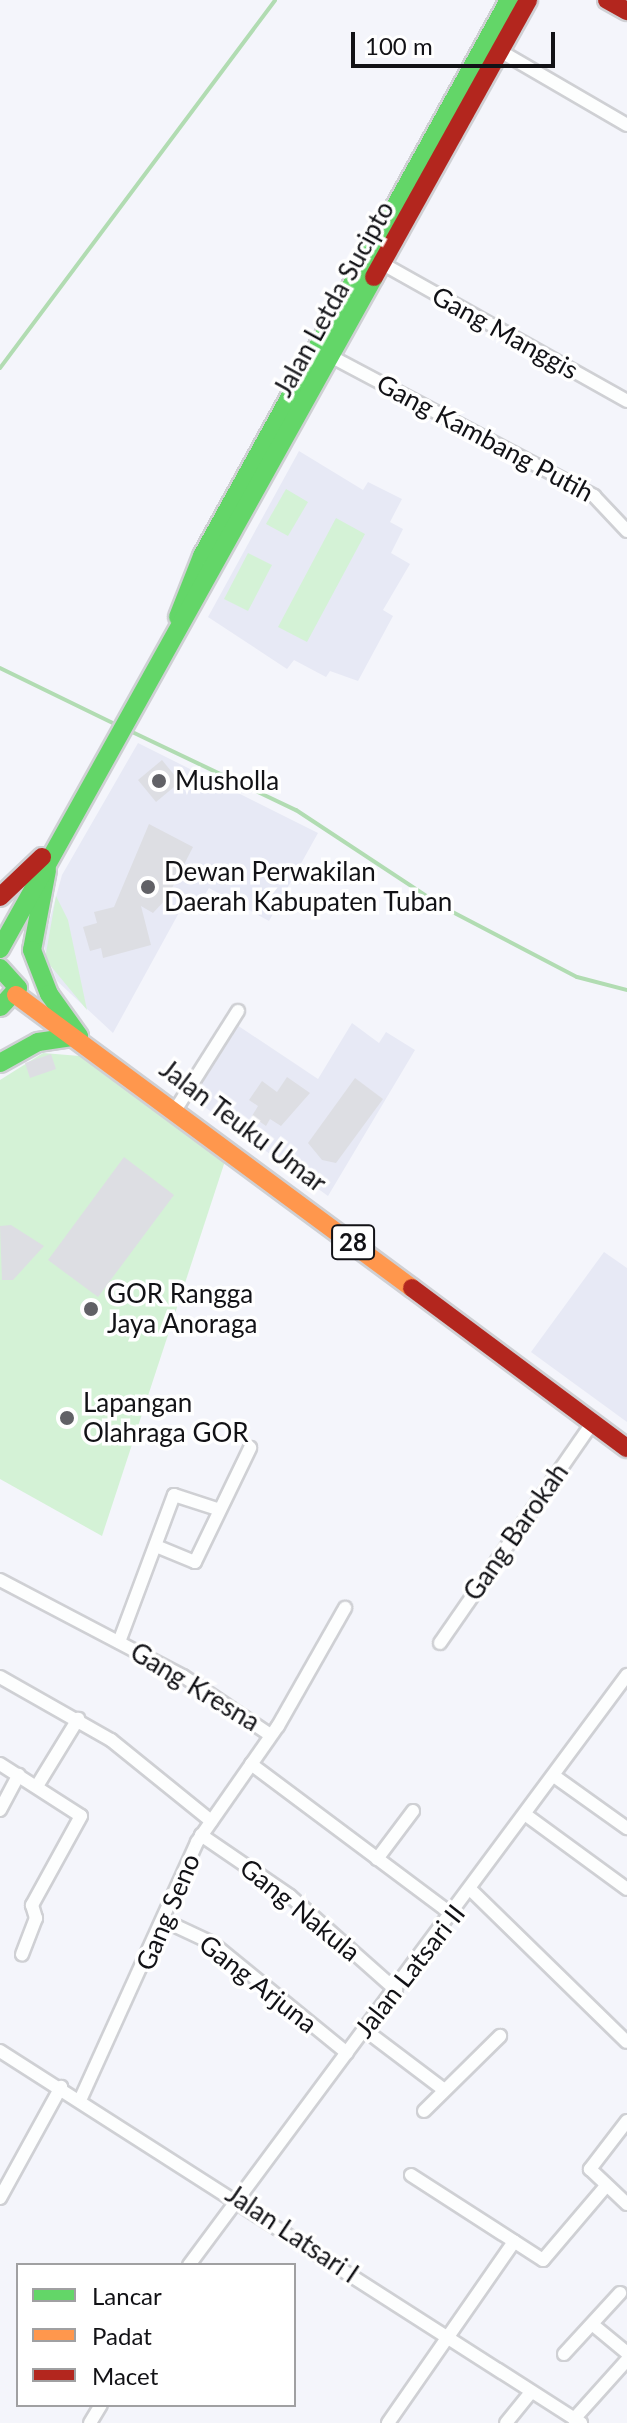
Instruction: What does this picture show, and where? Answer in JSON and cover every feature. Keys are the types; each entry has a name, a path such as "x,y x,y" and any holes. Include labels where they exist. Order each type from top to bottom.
{"main road":[{"name":"Jalan Letda Sucipto","path":"0,949 178,617 198,564 509,0"},
{"name":"Jalan Letda Sucipto","path":"178,617 217,567 528,0"},
{"path":"607,0 627,11"},
{"path":"0,897 51,850"},
{"path":"0,1063 38,1042 79,1036 49,994 32,950 51,850"},
{"name":"28","path":"0,968 14,976 16,995"},
{"path":"0,1007 16,995"},
{"name":"Jalan Teuku Umar","path":"16,995 79,1036 627,1448"}],"street":[{"path":"500,51 627,125"},
{"name":"Gang Manggis","path":"383,264 627,401"},
{"name":"Gang Kambang Putih","path":"332,357 553,472 606,503 626,525"},
{"path":"176,1109 238,1011"},
{"name":"Gang Barokah","path":"440,1643 593,1422"},
{"path":"156,1546 194,1563 217,1509 250,1448"},
{"name":"Gang Kresna","path":"119,1642 175,1494 217,1509"},
{"name":"Gang Kresna","path":"0,1580 253,1717 269,1734"},
{"name":"Gang Seno","path":"81,2098 165,1921 201,1835 251,1764 345,1608"},
{"name":"Jalan Latsari II","path":"190,2263 235,2196 472,1891 627,1675"},
{"path":"0,1677 78,1719 211,1821"},
{"path":"37,1786 78,1719"},
{"path":"0,1764 81,1817 32,1905 36,1918 22,1954"},
{"path":"251,1764 453,1915"},
{"path":"0,1810 19,1775"},
{"path":"554,1776 627,1828"},
{"path":"377,1859 413,1811"},
{"path":"526,1815 627,1889"},
{"name":"Gang Nakula","path":"201,1835 290,1896 396,1990"},
{"path":"472,1891 627,2042"},
{"name":"Gang Arjuna","path":"165,1921 212,1943 347,2053"},
{"path":"365,2030 443,2089"},
{"path":"424,2111 500,2036"},
{"name":"Jalan Latsari I","path":"0,2051 81,2098 235,2196 530,2393 578,2421"},
{"path":"0,2198 4,2179 61,2087"},
{"path":"624,2124 590,2166 606,2186 627,2204"},
{"path":"411,2175 545,2259 606,2186"},
{"path":"388,2423 514,2242"},
{"path":"564,2354 620,2293"},
{"path":"592,2324 627,2353"},
{"path":"578,2421 627,2360"},
{"path":"506,2423 530,2393"}],"shaded area":[{"path":"299,451 363,490 368,482 402,499 390,522 403,529 391,553 410,564 383,610 393,616 358,681 330,671 326,677 294,660 287,669 208,617"},
{"path":"138,743 318,833 269,921 209,888 193,914 181,909 113,1033 57,981 43,944 62,875"},
{"path":"234,1023 318,1079 352,1023 379,1043 386,1032 415,1050 328,1196 188,1095"},
{"path":"604,1252 627,1268 627,1422 531,1352"}],"green space":[{"path":"286,489 308,502 288,536 266,524"},
{"path":"336,518 365,534 307,642 278,627"},
{"path":"248,553 272,565 248,611 224,599"},
{"path":"56,896 68,920 87,1010 45,959"},
{"name":"GOR Rangga Jaya Anoraga","path":"43,1053 80,1056 227,1155 102,1536 0,1479 0,1080"}],"building":[{"name":"Musholla","path":"162,760 180,782 156,802 138,780"},
{"name":"Dewan Perwakilan Daerah Kabupaten Tuban","path":"149,824 193,847 167,898 153,913 141,906 151,945 103,958 101,948 90,951 83,927 97,923 94,912 114,907"},
{"path":"51,1054 56,1069 30,1078 25,1063"},
{"path":"287,1077 310,1093 281,1126 270,1119 266,1126 252,1116 258,1106 249,1100 262,1081 277,1092"},
{"path":"355,1078 383,1099 336,1163 322,1160 308,1143"},
{"path":"124,1157 174,1195 98,1297 48,1260"},
{"path":"11,1225 44,1246 13,1280 2,1280 0,1226"}],"waterway":[{"path":"0,368 275,0"},
{"path":"0,668 117,725"},
{"path":"128,730 296,810 443,907 577,977 627,990"}],"traffic: fast":[{"path":"178,617 202,556 509,0"},
{"path":"0,949 374,277"},
{"path":"47,870 32,950 49,994 79,1036"},
{"path":"0,968 18,988 0,1007"},
{"path":"0,1063 38,1042 79,1036"}],"traffic: slow":[{"path":"16,995 412,1288"}],"traffic: jam":[{"path":"374,277 528,0"},
{"path":"607,0 627,11"},
{"path":"0,897 42,857"},
{"path":"412,1288 627,1448"}],"place":[{"name":"Musholla","path":"159,781"},
{"name":"Dewan Perwakilan Daerah Kabupaten Tuban","path":"148,887"},
{"name":"GOR Rangga Jaya Anoraga","path":"91,1309"},
{"name":"Lapangan Olahraga GOR","path":"67,1418"}]}
